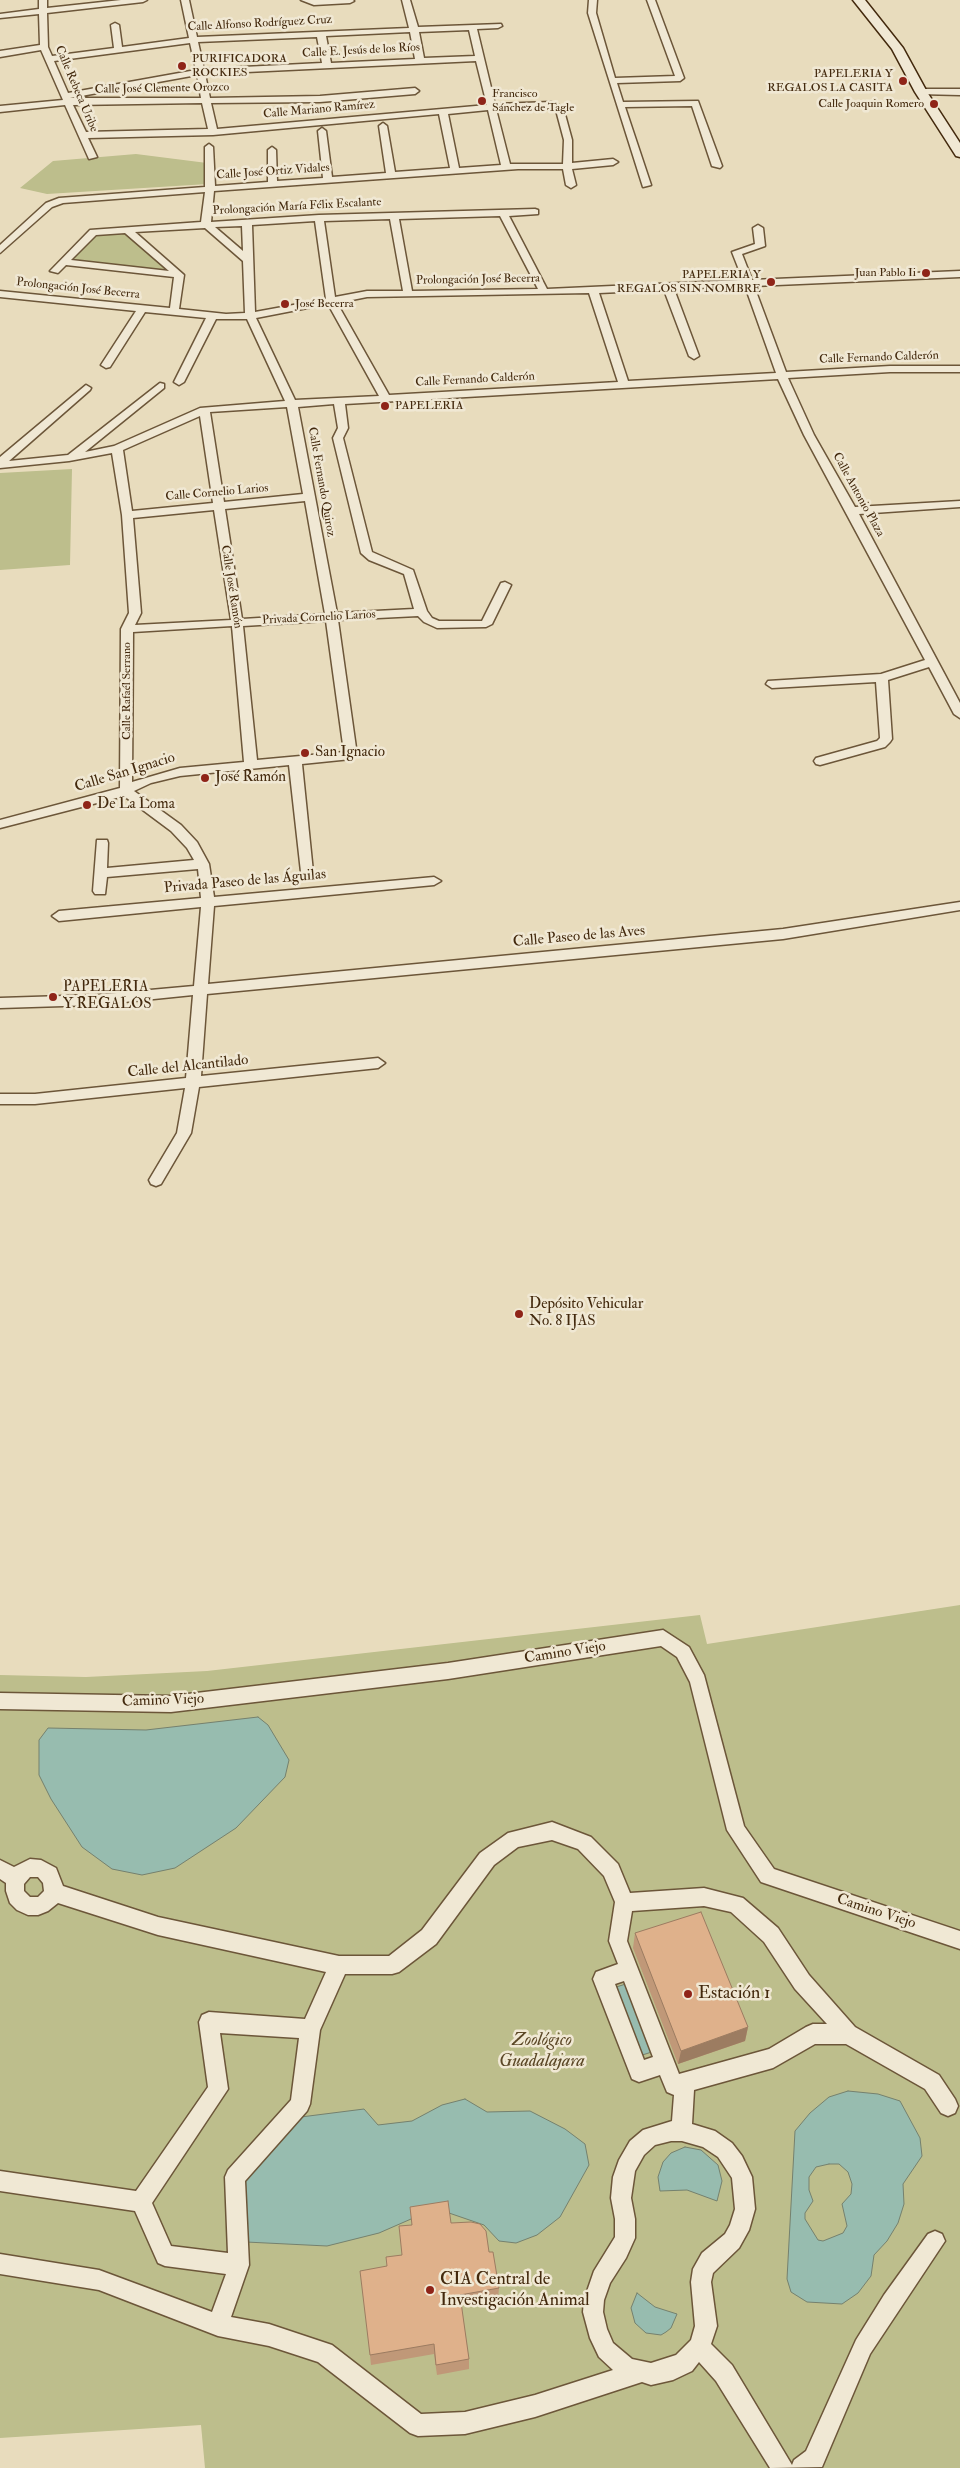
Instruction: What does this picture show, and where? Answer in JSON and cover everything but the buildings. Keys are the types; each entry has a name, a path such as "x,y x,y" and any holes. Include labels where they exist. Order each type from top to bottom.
{"street":[{"name":"Calle Rebeca Uribe","path":"43,0 44,46 92,157"},
{"path":"0,16 143,0"},
{"path":"184,0 191,40 213,132"},
{"path":"305,0 314,3 350,1"},
{"path":"406,0 410,9 420,61"},
{"path":"593,0 592,13 646,185"},
{"path":"612,81 680,78 651,0"},
{"path":"859,0 897,48 921,92 960,153"},
{"path":"115,25 118,49"},
{"name":"Calle Alfonso Rodríguez Cruz","path":"50,59 191,40 498,26"},
{"path":"472,27 506,167"},
{"path":"321,34 327,65"},
{"path":"0,54 44,46"},
{"name":"Calle E. Jesús de los Ríos","path":"68,101 199,72 480,58"},
{"name":"Calle José Clemente Orozco","path":"0,109 68,101 320,99 415,91"},
{"path":"921,92 960,92"},
{"path":"620,105 694,103 717,166"},
{"name":"Calle Mariano Ramírez","path":"82,135 213,132 532,104 557,106 560,109 568,140 567,166"},
{"path":"443,111 455,170"},
{"path":"383,126 391,176"},
{"path":"322,131 328,180"},
{"path":"209,147 210,189 206,224 248,260"},
{"path":"272,150 273,184"},
{"name":"Calle José Ortiz Vidales","path":"0,250 54,201 455,170 567,166 613,162"},
{"path":"567,166 571,185"},
{"path":"503,212 544,292"},
{"name":"Prolongación María Félix Escalante","path":"65,262 93,232 247,221 535,212"},
{"path":"394,216 408,294"},
{"path":"319,218 331,300 386,398"},
{"name":"Calle Fernando Quiroz","path":"247,221 250,316 292,404 332,618 351,755"},
{"name":"Calle Antonio Plaza","path":"758,228 760,246 738,252 782,375 809,435 852,511 960,714"},
{"path":"127,230 179,275"},
{"path":"55,272 65,262 179,275"},
{"name":"Prolongación José Becerra","path":"0,294 212,316 250,316 367,294 544,292 960,274"},
{"path":"174,312 179,275"},
{"path":"668,286 694,356"},
{"path":"593,290 624,384"},
{"path":"106,365 142,309"},
{"path":"179,382 212,316"},
{"name":"Calle Fernando Calderón","path":"0,464 69,458 117,449 204,410 890,369 960,368"},
{"path":"69,458 160,386"},
{"path":"0,464 86,388"},
{"path":"339,401 343,428 338,438 367,554 409,572 421,612 436,625 486,624 505,585"},
{"name":"Calle José Ramón","path":"204,410 237,622 251,765"},
{"name":"Calle Rafaél Serrano","path":"117,449 127,514 135,613 127,629 126,789"},
{"name":"Calle Cornelio Larios","path":"127,514 309,497"},
{"path":"852,511 960,504"},
{"name":"Privada Cornelio Larios","path":"127,629 421,612"},
{"path":"772,684 882,678 932,662"},
{"path":"820,761 880,744 886,738 882,678"},
{"name":"Calle San Ignacio","path":"0,824 116,794 147,780 180,772 351,755"},
{"path":"294,761 307,872"},
{"path":"126,789 132,797 176,828 192,845 203,864 207,881 208,901 193,1083 184,1133 156,1180"},
{"path":"0,824 0,831"},
{"path":"100,891 102,843"},
{"path":"101,872 203,864"},
{"name":"Privada Paseo de las Águilas","path":"59,916 434,881"},
{"name":"Calle Paseo de las Aves","path":"0,1004 95,1000 783,934 960,906"},
{"name":"Calle del Alcantilado","path":"0,1099 35,1099 378,1063"},
{"name":"Camino Viejo","path":"0,1701 171,1704 448,1671 663,1638 683,1652 698,1681 736,1830 768,1876 960,1940"},
{"path":"53,1892 158,1926 339,1966 392,1965 429,1937 488,1859 514,1839 552,1831 584,1843 611,1870 624,1902 618,1941 674,2085 773,2058 813,2034 848,2034"},
{"path":"33,1868 46,1870 53,1879 53,1892 49,1898 38,1905 25,1905 20,1902 14,1892 17,1879 21,1874 33,1868"},
{"path":"0,1869 17,1879"},
{"path":"624,1902 704,1897 736,1904 771,1935 802,1982 848,2034 932,2082 948,2106"},
{"path":"218,2325 239,2265 235,2177 300,2104 310,2029 339,1966"},
{"path":"629,1970 603,1978 639,2072 665,2063"},
{"path":"141,2202 218,2089 209,2022 242,2026 310,2029"},
{"path":"682,2130 684,2082"},
{"path":"682,2130 708,2138 725,2150 735,2162 742,2177 745,2193 745,2209 739,2230 732,2241 708,2260 703,2269 701,2282 706,2312 706,2326 699,2346 684,2363 661,2374 641,2372 627,2368 606,2350 597,2331 593,2312 594,2300 601,2278 619,2252 625,2238 625,2219 621,2198 622,2177 628,2162 638,2148 650,2137 672,2131 682,2130"},
{"path":"0,2181 141,2202"},
{"path":"141,2202 165,2256 239,2265"},
{"path":"802,2468 814,2459 863,2347 891,2302 935,2241"},
{"path":"0,2264 99,2280 218,2325 269,2335 324,2353 418,2425 465,2423 534,2406 641,2372"},
{"path":"699,2346 724,2373 783,2468"}],"green space":[{"path":"136,154 207,163 208,184 47,194 20,188 53,161"},
{"path":"126,231 175,273 68,261 94,234"},
{"path":"72,469 70,565 0,570 0,473"},
{"name":"Zoológico Guadalajara","path":"960,1605 960,2468 205,2468 201,2425 0,2438 0,1675 86,1677 207,1671 700,1615 707,1644"}],"water":[{"path":"258,1717 268,1725 289,1760 285,1777 236,1828 175,1868 142,1875 112,1869 82,1847 51,1799 39,1775 39,1740 48,1728 146,1730"},
{"path":"629,1983 655,2051 639,2056 613,1988"},
{"path":"848,2091 878,2094 900,2101 920,2138 922,2156 903,2184 904,2204 898,2223 887,2241 874,2255 871,2276 858,2293 842,2304 807,2302 791,2292 787,2279 795,2131 810,2113 829,2097","holes":["839,2164 848,2172 852,2184 851,2194 842,2204 847,2226 843,2233 823,2241 818,2240 805,2219 805,2213 813,2201 809,2190 809,2177 816,2167"]},
{"path":"465,2099 487,2112 530,2111 565,2129 585,2144 589,2165 560,2217 537,2235 516,2243 499,2241 484,2225 449,2213 411,2219 379,2233 327,2246 246,2242 242,2182 293,2118 364,2109 378,2125 412,2121 442,2105"},
{"path":"685,2147 701,2150 718,2165 722,2181 717,2201 687,2190 660,2191 658,2177 663,2162 671,2153"},
{"path":"637,2293 655,2307 677,2314 671,2328 661,2335 646,2333 635,2323 631,2308"}],"place":[{"name":"PURIFICADORA ROCKIES","path":"182,66"},
{"name":"PAPELERIA Y REGALOS LA CASITA","path":"903,81"},
{"name":"Francisco Sánchez de Tagle","path":"482,101"},
{"name":"Calle Joaquin Romero","path":"934,104"},
{"name":"Juan Pablo Ii","path":"926,273"},
{"name":"PAPELERIA Y REGALOS SIN NOMBRE","path":"771,282"},
{"name":"José Becerra","path":"285,304"},
{"name":"PAPELERIA","path":"385,406"},
{"name":"San Ignacio","path":"305,753"},
{"name":"José Ramón","path":"205,778"},
{"name":"De La Loma","path":"87,805"},
{"name":"PAPELERIA Y REGALOS","path":"53,997"},
{"name":"Depósito Vehicular No. 8 IJAS","path":"519,1314"},
{"name":"Estación 1","path":"688,1994"},
{"name":"CIA Central de Investigación Animal","path":"430,2290"}]}
